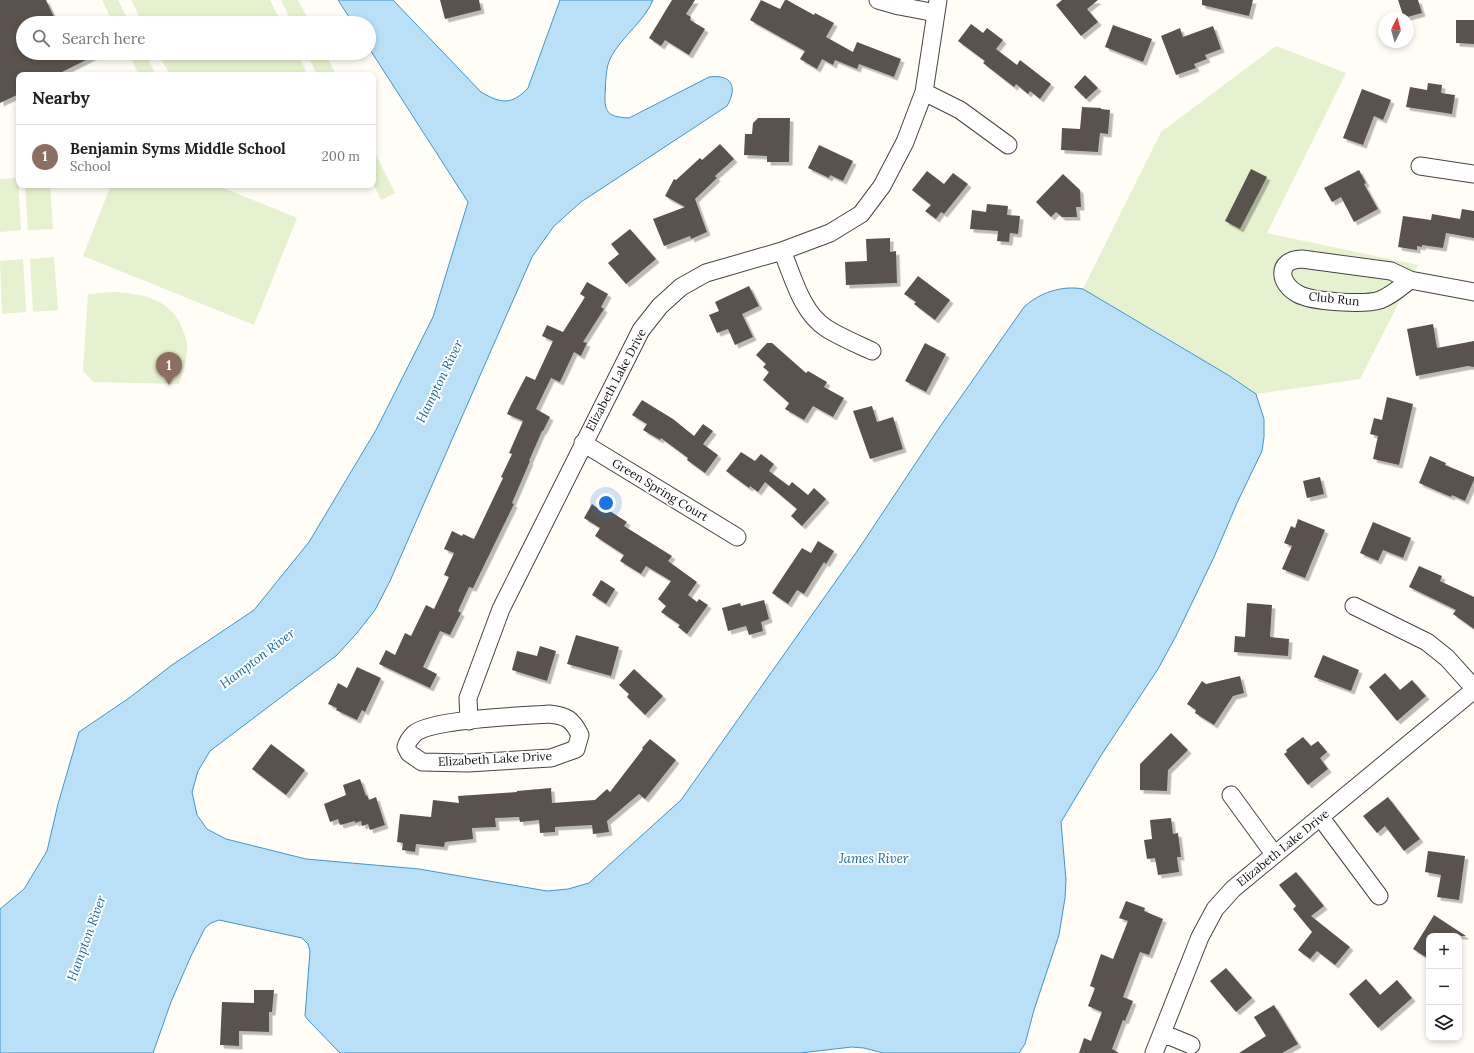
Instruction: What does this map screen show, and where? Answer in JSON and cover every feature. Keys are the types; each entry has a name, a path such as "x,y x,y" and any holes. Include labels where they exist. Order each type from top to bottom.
{"street":[{"path":"878,0 899,6 937,7"},
{"name":"Elizabeth Lake Drive","path":"469,721 468,698 501,609 641,330 660,306 681,287 706,273 782,251 830,233 862,214 882,186 905,142 924,92 937,7"},
{"path":"924,92 960,110 1008,145"},
{"path":"1420,166 1474,174"},
{"path":"782,251 800,295 810,312 825,327 872,351"},
{"name":"Club Run","path":"1410,280 1397,291 1380,300 1370,302 1347,302 1316,299 1298,295 1288,287 1282,277 1283,269 1286,263 1293,259 1302,259 1391,271 1410,280 1474,292"},
{"name":"Green Spring Court","path":"583,443 737,537"},
{"path":"1354,606 1427,642 1447,658 1474,689"},
{"name":"Elizabeth Lake Drive","path":"1154,1053 1200,937 1215,909 1233,889 1274,854 1321,818 1378,768 1474,689"},
{"name":"Elizabeth Lake Drive","path":"541,714 556,715 563,716 574,724 580,735 576,749 551,758 468,763 422,762 409,754 406,747 407,743 414,734 424,729 441,724 469,721 541,714"},
{"path":"1231,795 1274,854"},
{"path":"1321,818 1379,896"},
{"path":"1162,1033 1191,1045"}],"green space":[{"path":"102,0 118,0 126,16 110,16"},
{"path":"131,0 270,0 278,16 139,16"},
{"path":"281,0 298,0 306,16 289,16"},
{"path":"1276,46 1346,73 1267,233 1418,265 1360,379 1256,394 1228,375 1083,289 1161,132"},
{"path":"132,60 148,60 154,72 138,72"},
{"path":"162,60 300,60 306,71 304,72 168,72"},
{"path":"310,60 328,60 334,72 316,72"},
{"path":"376,155 395,193 381,200 375,188"},
{"path":"16,178 16,188 19,188 21,230 0,232 0,179"},
{"path":"25,188 50,188 53,229 28,230"},
{"path":"110,188 223,188 297,218 254,325 83,256"},
{"path":"54,257 58,310 33,312 30,259"},
{"path":"23,259 26,312 2,314 0,261"},
{"path":"112,292 145,296 165,305 173,312 184,333 187,343 186,359 179,384 93,382 83,371 88,294"}],"water":[{"name":"James River","path":"338,0 393,0 481,92 495,99 506,101 517,97 528,88 560,0 653,0 639,22 621,42 609,61 606,76 605,102 610,114 618,117 629,118 709,77 717,77 728,80 731,83 732,93 727,106 581,202 554,226 532,257 390,581 375,610 337,655 210,751 198,771 192,792 197,815 207,829 226,839 306,859 419,869 547,891 568,889 589,883 681,800 860,547 937,431 1024,307 1030,302 1051,291 1067,288 1083,289 1228,375 1256,394 1264,419 1264,437 1262,451 1176,636 1158,669 1100,757 1061,822 1066,880 1065,898 1059,935 1034,1010 1025,1044 1019,1053 883,1053 864,1048 852,1047 800,1053 340,1053 305,1016 310,951 308,944 302,938 219,920 211,923 205,928 191,956 171,1002 153,1053 0,1053 0,909 24,889 47,851 58,804 79,732 129,698 172,665 254,610 309,542 376,430 433,317 468,202 376,59 376,16 348,16"}],"building":[{"path":"0,0 46,0 54,16 16,16 16,60 86,60 62,72 16,72 16,95 0,103"},
{"path":"440,0 479,0 481,10 445,19"},
{"path":"672,0 695,0 686,14 691,17 690,20 705,29 689,55 665,40 661,46 649,38"},
{"path":"761,0 780,9 785,0 787,0 814,15 815,13 834,23 826,37 853,52 857,42 901,59 894,77 859,64 857,69 835,60 833,65 822,59 817,69 800,59 805,51 750,20"},
{"path":"1062,0 1098,0 1087,9 1098,22 1081,36 1056,5"},
{"path":"1202,0 1253,0 1249,16 1202,5"},
{"path":"1398,0 1418,0 1422,13 1414,15 1414,12 1402,12"},
{"path":"1456,20 1474,20 1474,44 1456,43"},
{"path":"971,24 983,33 987,28 1003,40 996,49 1017,65 1020,60 1051,84 1040,99 1030,91 1028,94 1016,84 1014,87 983,63 985,61 958,41"},
{"path":"1113,25 1152,39 1143,62 1105,47"},
{"path":"1213,26 1221,49 1205,55 1207,59 1194,64 1196,68 1176,75 1161,36 1180,28 1183,37"},
{"path":"1085,75 1098,88 1086,99 1074,87"},
{"path":"1428,83 1442,85 1441,93 1455,95 1452,114 1406,107 1410,87 1427,90"},
{"path":"1362,89 1391,100 1383,120 1374,116 1363,145 1343,138"},
{"path":"1082,107 1110,110 1108,134 1100,133 1098,152 1061,150 1062,128 1080,129"},
{"path":"758,118 790,118 789,162 767,162 767,156 744,155 745,134 752,134 753,123"},
{"path":"720,144 734,159 715,176 717,178 695,199 707,232 691,239 690,236 664,246 653,219 685,207 665,196 674,179 676,180 700,158 702,160"},
{"path":"819,145 853,161 843,181 830,175 829,178 808,168"},
{"path":"1251,169 1267,177 1240,229 1225,221"},
{"path":"1359,170 1366,183 1364,184 1378,209 1354,222 1341,197 1332,202 1324,188"},
{"path":"927,171 944,184 953,173 968,184 944,214 941,212 936,219 925,211 931,205 912,190"},
{"path":"1063,174 1080,190 1081,207 1076,207 1077,217 1062,217 1056,212 1051,217 1036,202"},
{"path":"987,204 1008,206 1007,215 1020,216 1018,234 1010,233 1009,242 997,241 998,231 970,229 972,210 986,212"},
{"path":"1462,209 1474,211 1474,238 1446,233 1443,248 1422,245 1422,247 1417,246 1417,250 1398,247 1403,216 1431,220 1432,214 1460,219"},
{"path":"630,229 656,259 626,284 608,263 619,254 611,244"},
{"path":"890,238 890,252 896,251 897,283 846,285 845,262 867,261 866,239"},
{"path":"918,276 950,300 935,320 914,304 916,302 904,294"},
{"path":"587,282 608,294 601,307 604,309 583,342 587,343 581,356 574,352 560,382 551,378 536,409 550,417 529,461 512,503 514,504 473,588 469,587 458,611 461,613 450,635 440,631 423,667 437,674 430,688 379,664 386,650 395,655 405,633 411,636 426,605 434,609 449,577 444,575 454,553 444,549 452,531 462,536 463,534 474,539 503,478 501,477 512,454 509,453 523,421 507,414 526,376 535,380 553,341 542,336 547,325 563,332 585,297 580,294"},
{"path":"749,286 759,306 742,314 753,337 735,345 728,329 717,333 709,315 719,311 715,302"},
{"path":"1433,324 1437,348 1474,341 1474,367 1468,366 1416,376 1407,329"},
{"path":"767,343 772,343 806,373 808,371 827,382 824,387 844,398 833,417 813,406 804,420 785,409 789,403 763,380 769,372 763,367 766,364 756,355"},
{"path":"925,343 946,354 926,392 905,381"},
{"path":"1387,397 1413,404 1399,465 1373,459 1378,436 1370,434 1374,418 1382,420"},
{"path":"642,400 673,419 694,436 703,424 713,431 703,444 718,455 705,473 661,438 660,440 643,430 647,424 632,415"},
{"path":"872,406 877,422 893,417 903,449 870,459 853,411"},
{"path":"741,452 755,461 761,454 774,464 769,471 789,486 792,482 808,495 814,488 826,499 802,526 791,516 797,509 765,482 758,492 750,486 749,488 726,471"},
{"path":"1430,456 1446,463 1445,465 1474,477 1465,501 1452,495 1451,497 1419,483"},
{"path":"1320,477 1324,494 1307,498 1303,481"},
{"path":"592,504 603,512 605,508 627,522 624,526 672,556 668,561 697,582 688,595 697,602 699,599 708,605 687,634 678,627 680,625 661,612 666,606 658,599 671,581 646,566 641,574 620,561 624,555 595,536 600,528 584,518"},
{"path":"1298,519 1325,530 1305,578 1282,569 1292,546 1284,543 1291,526 1295,528"},
{"path":"1373,522 1411,538 1403,558 1383,550 1378,561 1360,553"},
{"path":"818,541 834,551 826,564 824,562 804,594 797,590 788,604 772,593 802,548 811,553"},
{"path":"1419,566 1442,576 1440,581 1474,597 1474,629 1453,614 1456,610 1409,587"},
{"path":"601,580 615,589 606,604 592,595"},
{"path":"764,600 769,619 761,622 763,631 749,635 746,626 728,631 722,608 740,603 741,606"},
{"path":"1247,603 1272,605 1270,637 1289,639 1288,656 1234,652 1235,636 1245,637"},
{"path":"576,635 619,647 611,676 567,664"},
{"path":"540,646 556,651 547,681 512,670 517,651 537,656"},
{"path":"1323,655 1359,670 1351,691 1314,677"},
{"path":"357,667 381,678 365,712 362,710 357,720 336,710 337,708 328,704 338,683 347,688"},
{"path":"634,669 663,696 645,715 627,697 629,694 619,685"},
{"path":"1385,673 1400,690 1412,680 1426,696 1397,721 1369,687"},
{"path":"1240,676 1244,693 1233,696 1214,725 1195,713 1196,710 1187,704 1202,681 1206,684"},
{"path":"1171,733 1188,750 1168,770 1167,791 1140,790 1140,764"},
{"path":"1303,737 1311,746 1318,741 1327,752 1320,758 1328,769 1308,785 1284,754 1287,752 1286,750"},
{"path":"650,739 676,760 645,799 639,794 607,821 609,832 593,834 592,825 555,827 555,832 540,833 539,820 520,822 519,817 495,818 496,827 472,828 473,839 445,842 444,847 416,844 415,852 402,850 403,843 397,842 400,814 431,817 433,800 459,803 458,796 551,788 552,803 595,800 607,789 610,792"},
{"path":"271,744 305,770 286,795 252,769"},
{"path":"360,779 369,800 376,797 385,825 370,830 368,824 362,826 361,821 340,825 338,819 330,822 324,804 346,795 343,785"},
{"path":"1388,797 1420,839 1404,851 1385,826 1377,833 1363,816"},
{"path":"1171,818 1173,834 1178,833 1181,857 1177,857 1179,872 1158,875 1155,858 1147,859 1144,840 1152,839 1150,820"},
{"path":"1428,851 1465,856 1459,900 1437,897 1441,875 1425,872"},
{"path":"1296,872 1324,906 1311,916 1350,947 1335,965 1317,951 1310,959 1298,950 1312,932 1293,909 1296,906 1279,885"},
{"path":"1126,901 1145,908 1144,911 1163,919 1149,955 1140,952 1123,997 1133,1001 1125,1021 1123,1020 1112,1049 1119,1053 1079,1053 1084,1038 1091,1041 1102,1012 1088,1006 1095,988 1090,986 1101,954 1113,959 1128,921 1119,918"},
{"path":"1434,915 1461,933 1426,933 1426,957 1413,949"},
{"path":"1226,968 1252,998 1236,1012 1210,981"},
{"path":"1366,979 1380,995 1397,980 1412,998 1378,1028 1349,994"},
{"path":"254,990 274,990 272,1012 269,1012 269,1032 239,1031 239,1046 220,1045 222,1002 254,1003"},
{"path":"1274,1005 1298,1044 1282,1053 1239,1053 1266,1036 1254,1017"}],"place":[{"name":"Benjamin Syms Middle School","path":"169,385"}],"water label":[{"name":"Hampton River","path":"439,381"},
{"name":"Hampton River","path":"257,658"},
{"name":"Hampton River","path":"86,938"}]}
